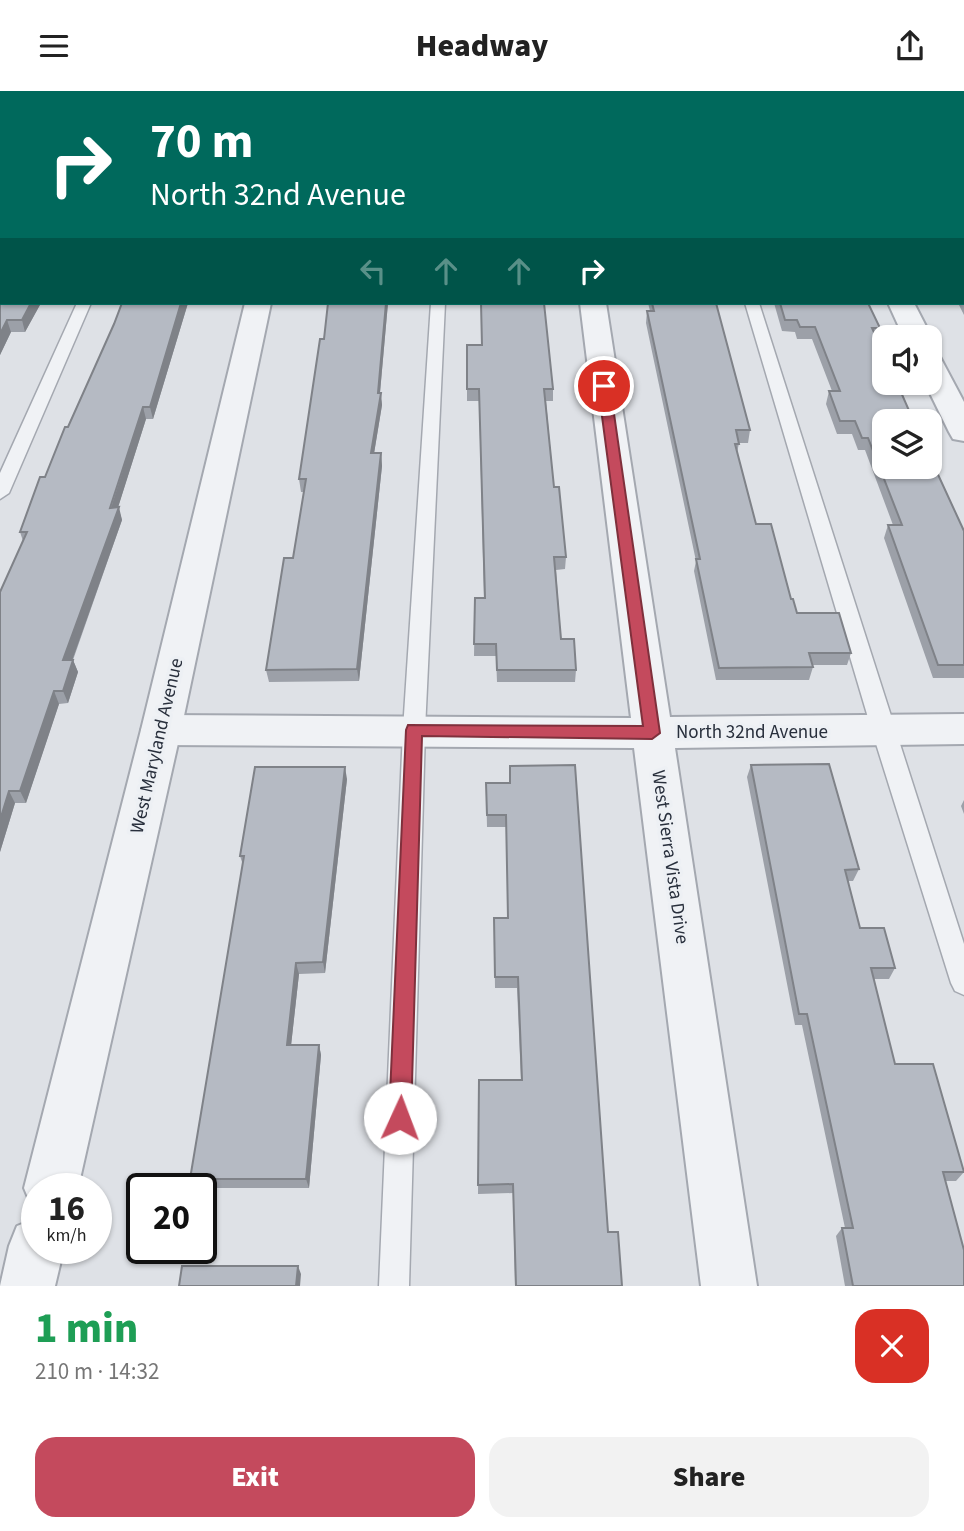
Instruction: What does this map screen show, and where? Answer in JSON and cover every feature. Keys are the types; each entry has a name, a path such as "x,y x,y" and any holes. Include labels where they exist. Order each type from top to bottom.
{"street":[{"name":"West Maryland Avenue","path":"55,1173 161,730 258,305"},
{"name":"West Sierra Vista Drive","path":"593,305 729,1286"},
{"path":"902,305 912,325"},
{"path":"942,387 964,432"},
{"name":"North 32nd Avenue","path":"161,730 652,733 964,729"},
{"path":"27,1286 32,1264"}],"lane":[{"path":"0,493 83,305"},
{"path":"394,1286 414,730 438,305"},
{"path":"753,305 883,731 964,983"}],"building":[{"path":"0,305 30,305 22,320 7,320 0,334"},
{"path":"121,305 180,305 150,407 143,407 110,508 119,507 63,660 73,660 63,691 54,691 20,791 9,791 0,820 0,592 27,532 20,532 40,477 45,477 65,427 68,427"},
{"path":"328,305 386,305 378,393 381,393 371,453 381,453 357,669 266,670 284,558 293,558 306,479 299,479 320,339 324,339"},
{"path":"481,305 544,305 553,389 544,389 554,487 559,487 566,557 554,557 561,639 574,639 576,670 497,670 496,644 474,644 475,598 485,598 479,389 467,389 467,345 482,345"},
{"path":"652,305 717,305 750,430 736,430 739,444 735,444 756,524 771,524 797,613 839,613 851,653 809,653 813,667 719,668 696,559 700,559 647,311 654,311"},
{"path":"781,305 869,305 879,325 872,325 872,395 902,395 908,409 872,409 872,448 868,438 862,438 855,421 840,421 829,391 840,391 815,327 800,327 797,320 785,320"},
{"path":"884,479 940,479 964,531 964,665 938,665 888,525 902,525"},
{"path":"829,764 859,869 845,870 860,928 884,928 895,968 871,968 895,1064 933,1064 964,1172 943,1172 964,1250 964,1286 853,1286 842,1228 853,1228 807,1014 799,1014 751,765"},
{"path":"575,765 608,1232 618,1232 622,1286 516,1286 513,1184 478,1185 479,1080 522,1080 518,977 495,977 494,918 508,918 506,815 487,815 486,783 510,783 510,766"},
{"path":"255,767 345,767 323,962 296,963 287,1045 319,1045 306,1179 217,1179 217,1173 191,1173 244,856 240,856"},
{"path":"182,1266 298,1266 296,1286 179,1286"}],"route":[{"path":"400,1118 414,730 652,733 604,386"}]}
